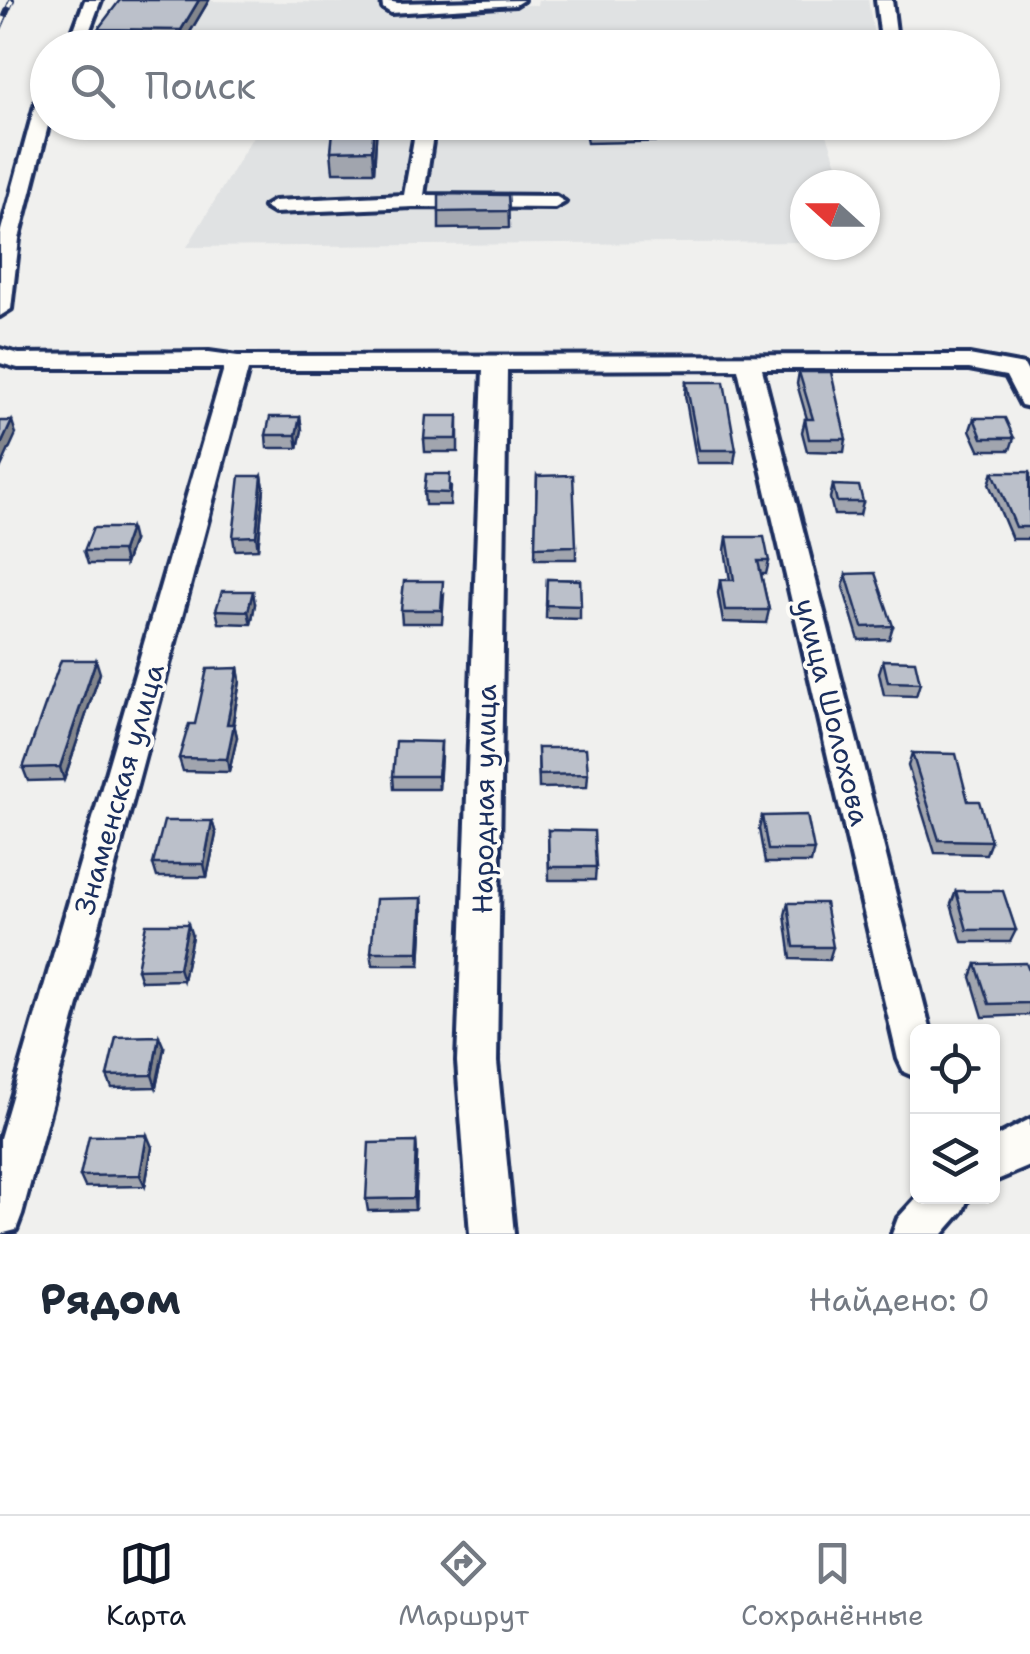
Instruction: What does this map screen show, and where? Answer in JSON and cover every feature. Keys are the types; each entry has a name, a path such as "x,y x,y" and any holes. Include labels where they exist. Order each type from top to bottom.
{"street":[{"path":"80,30 92,0"},
{"path":"390,0 392,8 515,0"},
{"path":"884,0 888,30"},
{"path":"0,309 9,238 35,140"},
{"path":"413,201 423,140"},
{"path":"274,207 413,201 555,202"},
{"path":"0,356 18,361 238,363 970,362 1015,370 1030,400"},
{"name":"Знаменская улица","path":"0,1214 238,363"},
{"name":"Народная улица","path":"492,1234 478,1062 495,364"},
{"name":"улица Шолохова","path":"749,365 910,1026"},
{"path":"1000,1158 1030,1140"},
{"path":"914,1234 940,1204"}],"shaded area":[{"path":"122,0 537,5 538,0 868,0 873,30 106,30"},
{"path":"251,140 829,140 839,170 790,170 790,242 187,247"}],"building":[{"path":"120,0 199,0 181,30 98,29"},
{"path":"332,140 373,140 372,150 331,151"},
{"path":"439,194 508,195 509,211 439,212"},
{"path":"799,372 831,372 846,439 809,439 805,419 813,419"},
{"path":"686,382 724,382 736,450 699,450"},
{"path":"426,416 458,416 457,439 424,439"},
{"path":"270,417 300,417 296,435 266,435"},
{"path":"974,418 1005,418 1014,438 982,438"},
{"path":"0,421 12,421 0,447"},
{"path":"993,472 1029,472 1030,527 1016,527"},
{"path":"426,474 450,474 449,493 424,492"},
{"path":"573,475 576,546 535,547 537,476"},
{"path":"240,476 262,476 256,536 233,537"},
{"path":"833,485 859,486 863,502 837,502"},
{"path":"93,528 130,528 122,551 84,551"},
{"path":"727,537 764,537 769,561 758,561 769,610 725,610 720,580 734,580"},
{"path":"875,573 893,626 862,627 846,574"},
{"path":"547,579 580,580 581,606 546,605"},
{"path":"404,581 443,581 441,610 401,610"},
{"path":"222,591 253,591 248,611 216,610"},
{"path":"61,660 96,660 60,767 23,768"},
{"path":"883,660 915,661 920,683 888,682"},
{"path":"238,668 227,724 234,724 227,759 179,758 189,724 195,724 207,669"},
{"path":"396,741 441,742 438,776 393,776"},
{"path":"538,748 586,748 588,774 539,775"},
{"path":"912,753 956,754 968,801 979,801 991,841 939,840"},
{"path":"807,815 814,850 768,850 762,816"},
{"path":"164,821 212,821 204,864 153,864"},
{"path":"548,830 594,831 596,867 549,867"},
{"path":"956,891 1003,891 1016,930 967,930"},
{"path":"422,898 419,952 371,952 376,899"},
{"path":"788,903 825,903 833,947 794,947"},
{"path":"146,924 188,924 179,968 137,969"},
{"path":"1026,963 1030,1003 989,1004 976,964"},
{"path":"159,1036 152,1075 107,1076 116,1037"},
{"path":"147,1135 140,1175 80,1176 89,1136"},
{"path":"416,1142 414,1198 366,1199 369,1143"}],"railway":[{"path":"0,27 12,0"}]}
